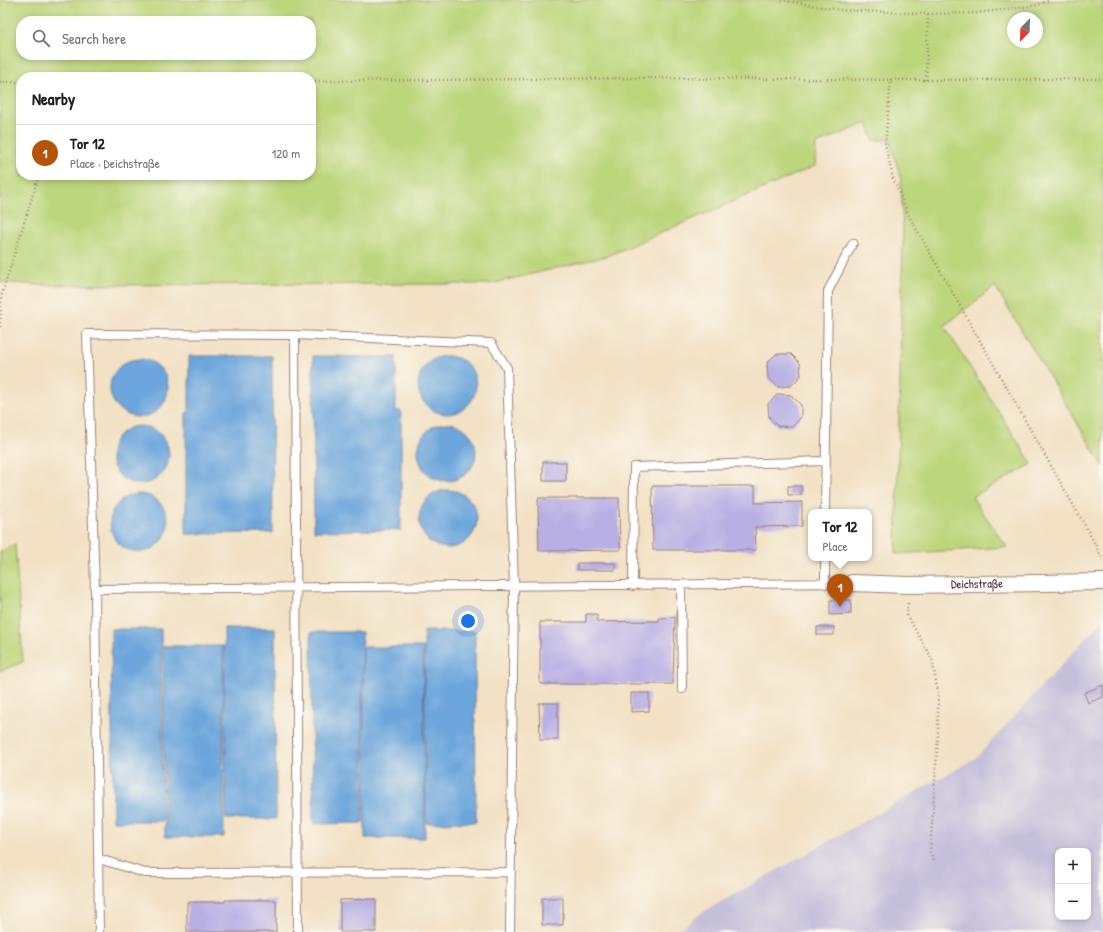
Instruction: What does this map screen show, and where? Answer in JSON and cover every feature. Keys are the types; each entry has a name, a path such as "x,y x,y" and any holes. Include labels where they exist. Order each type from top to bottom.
{"street":[{"name":"Deichstraße","path":"852,583 908,584 1103,582"}],"lane":[{"path":"825,509 828,291 853,243"},
{"path":"99,932 95,589 87,334 295,335 491,343 507,368 514,587 510,932"},
{"path":"295,335 298,932"},
{"path":"633,586 634,467 826,461"},
{"path":"825,561 825,584"},
{"path":"95,589 514,587 852,583"},
{"path":"681,585 682,689"},
{"path":"99,859 145,873 511,872"}],"path":[{"path":"781,0 840,10 928,14 976,13 1038,5 1050,0"},
{"path":"926,80 928,14"},
{"path":"316,81 644,78 926,80 1103,79"},
{"path":"891,79 885,144 894,178 909,216 1103,560"},
{"path":"0,82 16,82"},
{"path":"0,327 0,297 37,180"},
{"path":"908,584 907,615 932,659 938,693 938,737 930,852 934,861"}],"shaded area":[{"path":"1103,620 1103,932 676,932 703,912 976,758"}],"green space":[{"path":"0,0 1103,0 1103,466 995,286 944,326 1032,464 972,497 1007,547 896,554 903,237 901,180 890,140 873,140 867,123 816,144 815,166 607,256 490,284 39,285 0,282"},
{"path":"15,544 23,662 0,671 0,552"}],"water":[{"path":"189,356 272,356 273,533 186,534 186,413 189,412"},
{"path":"313,356 396,357 396,411 401,411 401,530 314,531"},
{"path":"447,356 458,358 471,369 474,374 476,385 474,396 463,409 458,412 447,414 436,412 423,401 420,396 418,385 420,374 431,361 436,358"},
{"path":"139,359 150,361 163,372 166,377 168,388 166,399 155,412 150,415 139,417 128,415 115,404 112,399 110,388 112,377 123,364 128,361"},
{"path":"447,423 458,425 471,436 474,441 476,452 474,463 463,476 458,479 447,481 436,479 423,468 420,463 418,452 420,441 431,428 436,425"},
{"path":"140,426 151,428 164,439 167,444 169,455 167,466 156,479 151,482 140,484 129,482 116,471 113,466 111,455 113,444 124,431 129,428"},
{"path":"448,490 459,492 472,503 475,508 477,519 475,530 464,543 459,546 448,548 437,546 424,535 421,530 419,519 421,508 432,495 437,492"},
{"path":"139,494 150,496 163,507 166,512 168,523 166,534 155,547 150,550 139,552 128,550 115,539 112,534 110,523 112,512 123,499 128,496"},
{"path":"224,628 275,628 276,819 226,819"},
{"path":"111,629 161,629 163,821 113,821"},
{"path":"424,631 475,631 476,822 426,823"},
{"path":"311,632 362,632 363,823 313,824"},
{"path":"163,646 223,646 224,837 165,837"},
{"path":"363,647 423,647 425,838 365,838"}],"building":[{"path":"776,354 791,354 800,363 801,376 791,386 778,387 768,378 767,363"},
{"path":"778,394 791,395 801,405 801,417 792,427 777,426 769,417 768,404"},
{"path":"543,462 566,462 566,481 543,481"},
{"path":"652,486 755,486 755,503 802,502 802,526 755,527 756,550 653,550"},
{"path":"788,486 801,486 801,495 788,495"},
{"path":"538,498 619,498 620,550 539,551"},
{"path":"577,563 615,563 615,570 577,570"},
{"path":"830,600 851,600 851,614 830,615"},
{"path":"586,614 597,614 597,622 659,621 659,618 675,617 673,684 540,684 540,622 586,622"},
{"path":"817,627 834,627 834,635 817,635"},
{"path":"1103,685 1103,697 1088,703 1084,693"},
{"path":"631,693 649,693 649,711 631,712"},
{"path":"539,703 558,703 558,740 540,740"},
{"path":"542,898 563,898 563,925 542,925"},
{"path":"376,899 376,932 340,932 340,900"},
{"path":"225,900 276,900 276,932 187,932 187,902 225,902"}],"place":[{"name":"Tor 12","path":"840,607"}]}
